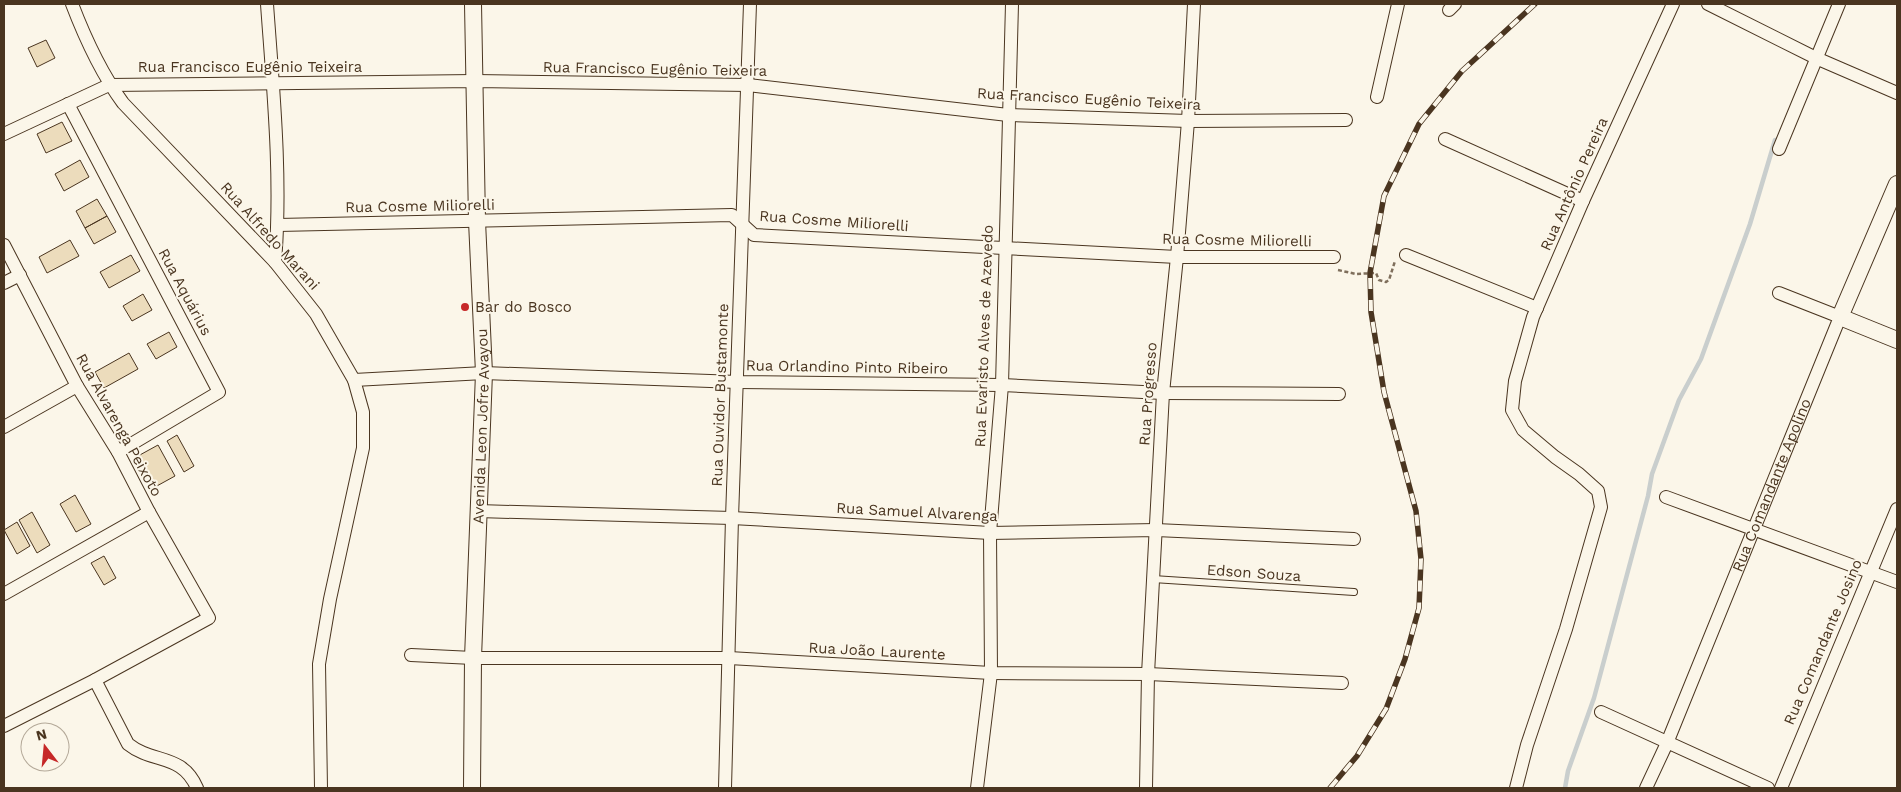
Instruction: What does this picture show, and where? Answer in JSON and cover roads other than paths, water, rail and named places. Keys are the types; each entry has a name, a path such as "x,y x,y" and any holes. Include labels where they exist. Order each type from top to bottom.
{"street":[{"name":"Rua Alfredo Marani","path":"72,4 109,84 122,103 275,262 316,314 354,380 363,412 363,448 330,599 319,664 321,788"},
{"path":"267,4 273,84 278,225 275,262"},
{"name":"Avenida Leon Jofre Avayou","path":"472,788 473,658 484,373 477,221 473,4"},
{"name":"Rua Ouvidor Bustamonte","path":"725,788 732,518 750,4"},
{"name":"Rua Evaristo Alves de Azevedo","path":"977,788 990,673 990,533 1002,385 1004,247 1012,4"},
{"name":"Rua Progresso","path":"1146,788 1148,674 1162,393 1188,121 1194,4"},
{"path":"1378,97 1398,4"},
{"name":"Rua Antônio Pereira","path":"1516,788 1527,745 1566,629 1601,507 1598,491 1523,430 1512,410 1515,381 1537,308 1582,201 1673,4"},
{"path":"1708,4 1816,58 1897,93"},
{"path":"1779,149 1839,4"},
{"name":"Rua Francisco Eugênio Teixeira","path":"4,134 109,84 475,81 748,85 1008,115 1188,121 1346,120"},
{"name":"Rua Aquárius","path":"68,104 219,392 118,452"},
{"path":"1445,140 1582,201"},
{"name":"Rua Comandante Apolino","path":"1646,788 1667,743 1840,317 1897,184"},
{"name":"Rua Cosme Miliorelli","path":"278,225 732,215 754,235 1176,257 1334,257"},
{"name":"Rua Alvarenga Peixoto","path":"4,245 77,386 118,452 149,512 209,618 95,680"},
{"path":"1406,255 1537,308"},
{"path":"4,283 20,275"},
{"path":"1780,293 1897,340"},
{"name":"Rua Orlandino Pinto Ribeiro","path":"354,380 484,373 738,382 1002,385 1162,393 1339,394"},
{"path":"4,427 77,386"},
{"path":"1666,497 1897,582"},
{"name":"Rua Comandante Josino","path":"1781,788 1897,510"},
{"name":"Rua Samuel Alvarenga","path":"478,511 732,518 990,533 1156,530 1354,540"},
{"path":"4,594 149,512"},
{"name":"Rua João Laurente","path":"411,655 473,658 729,658 990,673 1148,674 1342,683"},
{"path":"4,726 95,680 128,744 137,751 171,761 192,776 197,788"},
{"path":"1601,712 1768,788"}],"lane":[{"name":"Edson Souza","path":"1153,579 1354,592"}],"waterway":[{"path":"1565,788 1568,771 1594,698 1648,496 1652,474 1679,400 1701,359 1750,224 1775,140"}],"railway":[{"path":"1330,788 1357,756 1386,709 1405,659 1419,608 1421,559 1416,511 1384,392 1371,312 1370,273 1384,196 1419,124 1462,71 1535,4"}],"place":[{"name":"Bar do Bosco","path":"465,307"}]}
